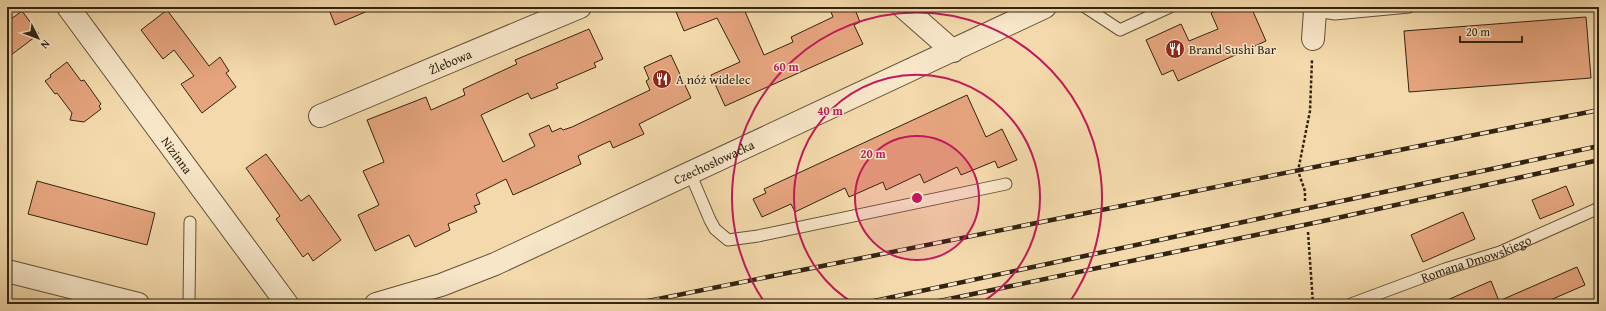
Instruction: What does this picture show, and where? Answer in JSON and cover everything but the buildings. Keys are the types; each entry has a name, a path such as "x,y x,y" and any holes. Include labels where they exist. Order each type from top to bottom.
{"street":[{"name":"Nizinna","path":"68,7 287,304"},
{"name":"Żlebowa","path":"320,116 580,7"},
{"path":"903,7 953,51"},
{"name":"Czechosłowacka","path":"376,304 441,285 495,264 1045,7"},
{"path":"1313,39 1314,9"},
{"path":"7,271 90,298 138,304"}],"lane":[{"path":"1085,7 1120,30 1170,7"},
{"path":"1314,9 1335,14 1408,7"},
{"path":"690,174 710,220 715,228 728,240 758,236 1006,184"},
{"name":"Romana Dmowskiego","path":"1351,304 1444,269 1500,252 1599,208"},
{"path":"189,304 190,222"}],"path":[{"path":"1305,201 1305,191 1298,171 1310,111 1313,39"},
{"path":"1308,232 1313,304"}],"railway":[{"path":"633,304 1599,110"},
{"path":"860,304 1599,146"},
{"path":"925,304 1328,220 1599,160"}],"place":[{"name":"Brand Sushi Bar","path":"1175,49"},
{"name":"A nóż widelec","path":"662,79"}]}
